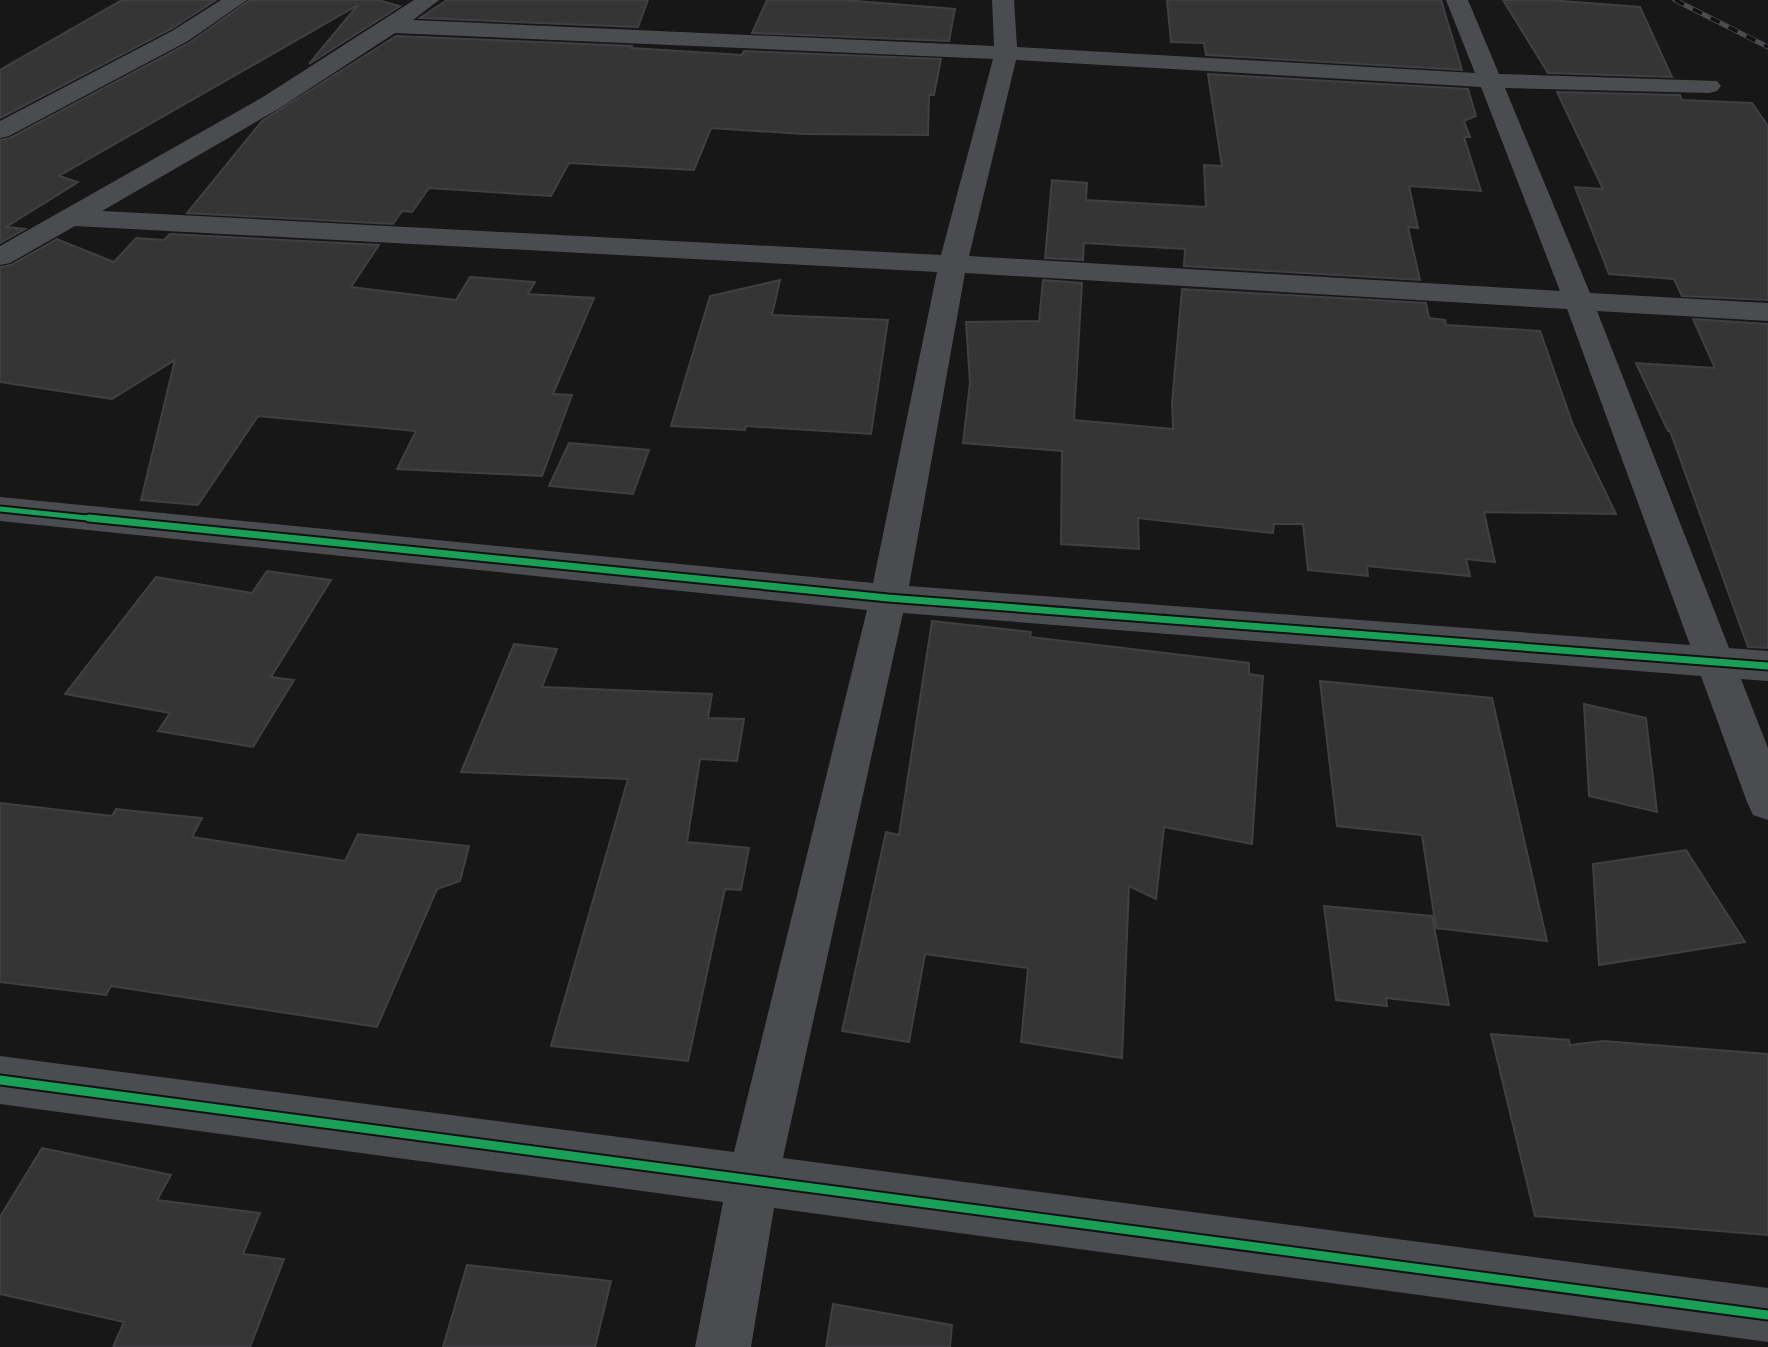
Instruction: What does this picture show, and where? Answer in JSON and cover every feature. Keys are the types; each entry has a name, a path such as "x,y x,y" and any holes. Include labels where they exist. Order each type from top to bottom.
{"street":[{"path":"0,131 180,36 236,0"},
{"path":"0,257 258,109 392,26 428,0"},
{"path":"723,1347 753,1178 888,598 953,264 1006,53 1003,0"},
{"path":"1457,0 1579,301 1768,802"},
{"path":"392,26 1006,53 1492,81 1709,86"},
{"path":"70,218 953,264 1768,312"},
{"path":"0,509 888,598 1768,666"},
{"path":"0,1080 1768,1315"}],"building":[{"path":"122,0 216,0 171,29 0,118 0,70"},
{"path":"250,0 378,0 400,6 309,64 358,5 59,176 78,182 6,227 25,229 0,243 0,140 10,138 189,43"},
{"path":"447,0 648,0 638,27 420,18"},
{"path":"767,0 843,0 955,9 949,41 752,33"},
{"path":"1167,0 1441,0 1462,70 1206,55 1204,43 1171,42"},
{"path":"1503,0 1549,0 1640,7 1672,77 1548,73"},
{"path":"396,36 632,46 631,48 742,55 744,51 941,59 934,95 929,95 928,135 804,134 711,128 694,170 569,163 551,196 429,188 412,212 402,211 393,224 187,213 262,121"},
{"path":"1208,74 1468,89 1476,116 1464,121 1470,137 1464,137 1481,191 1409,186 1418,228 1408,227 1420,280 1184,266 1185,249 1084,243 1083,260 1045,258 1052,180 1087,183 1086,200 1206,207 1204,165 1222,166"},
{"path":"1557,92 1680,95 1682,100 1752,103 1768,126 1768,300 1682,296 1674,279 1609,274 1575,187 1603,189"},
{"path":"170,234 379,245 351,287 456,300 470,277 535,282 528,294 594,298 553,394 572,395 542,476 397,469 416,431 258,416 198,505 141,500 175,360 112,399 0,382 0,267 11,265 57,239 114,262 136,238 164,240"},
{"path":"780,280 772,315 888,320 871,434 746,426 745,430 671,426 710,296"},
{"path":"1043,280 1082,283 1074,420 1173,429 1172,403 1182,289 1426,303 1429,318 1445,320 1446,325 1540,331 1573,425 1616,514 1484,512 1495,562 1466,559 1470,576 1367,566 1368,576 1308,570 1303,524 1274,524 1273,533 1138,518 1139,549 1061,544 1062,451 963,443 970,383 966,322 1039,321"},
{"path":"1693,319 1768,324 1768,648 1748,647 1670,431 1636,363 1715,368"},
{"path":"569,443 649,450 633,494 549,486"},
{"path":"267,571 331,580 271,677 294,680 253,747 158,731 170,713 65,694 156,577 252,593"},
{"path":"932,621 1031,632 1030,637 1249,663 1249,674 1263,676 1252,844 1164,827 1156,899 1129,886 1122,1058 1021,1042 1028,968 925,954 909,1042 842,1031 886,832 899,835"},
{"path":"514,644 557,649 542,687 712,694 708,718 744,719 737,761 700,759 687,842 749,848 741,890 725,889 688,1061 551,1046 628,779 461,772"},
{"path":"1320,681 1492,698 1547,941 1436,928 1422,835 1337,826"},
{"path":"1584,704 1646,718 1657,812 1589,796"},
{"path":"0,803 112,816 116,809 202,818 192,837 345,861 358,834 469,846 460,881 437,889 377,1027 111,986 106,995 0,982"},
{"path":"1686,850 1745,942 1599,965 1593,864"},
{"path":"1324,906 1432,916 1449,1005 1386,998 1387,1006 1336,1000"},
{"path":"1491,1034 1569,1040 1570,1045 1603,1041 1768,1054 1768,1235 1535,1216"},
{"path":"42,1148 171,1175 157,1200 260,1213 243,1254 284,1259 250,1347 113,1347 124,1322 0,1294 0,1217"},
{"path":"467,1265 611,1281 595,1347 443,1347"},
{"path":"833,1304 952,1325 950,1347 826,1347"}],"railway":[{"path":"1675,0 1768,47"}],"cycle path":[{"path":"0,509 888,598 1768,666"},
{"path":"0,1080 1768,1315"}]}
